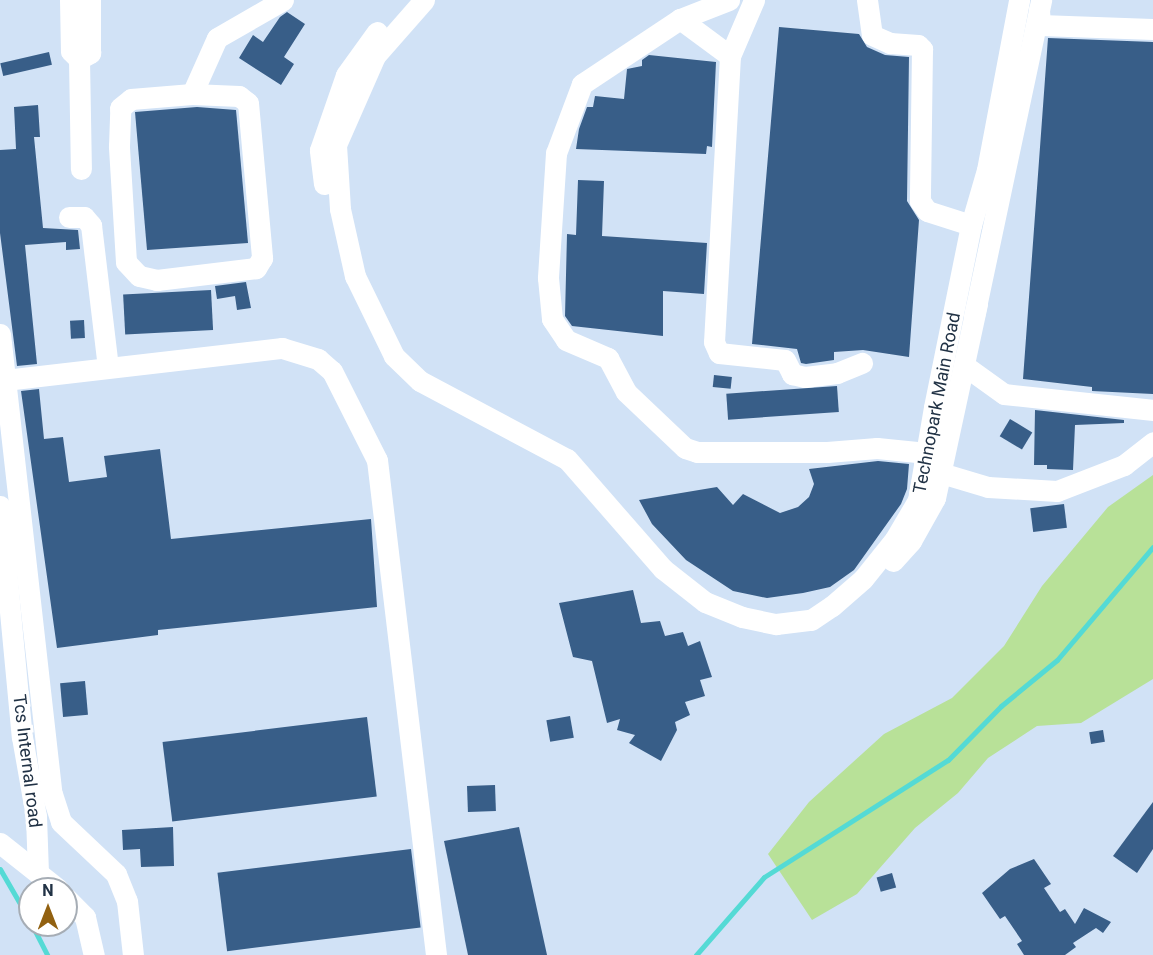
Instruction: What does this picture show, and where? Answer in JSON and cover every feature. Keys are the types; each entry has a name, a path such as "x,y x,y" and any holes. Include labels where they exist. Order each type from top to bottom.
{"street":[{"path":"192,94 217,38 284,0"},
{"name":"Technopark Main Road","path":"404,0 346,75 320,150 328,224 355,300 373,340 412,388 519,438 564,467 653,574 682,599 749,630 802,633 833,618 870,588 904,549 935,498 977,303"},
{"name":"Technopark Main Road","path":"423,0 375,56 336,145 340,209 355,276 399,362 420,381 567,459 643,548 682,585 714,607 764,623 811,620 863,579 895,539 918,500 971,225 987,170 1019,0"},
{"path":"729,0 680,19 582,84 556,153 548,287 552,319 566,340 608,358 626,392 691,450 826,452 877,448 927,453"},
{"path":"754,0 730,56 717,236 716,348 718,353 729,357 785,360 792,374 805,377 837,373 861,363"},
{"path":"867,0 872,35 890,43 918,45 922,49 920,201 927,211 971,225"},
{"path":"81,169 79,59 90,52 89,2"},
{"path":"1040,5 1040,25 1153,29"},
{"name":"Technopark Main Road","path":"935,498 1040,5"},
{"path":"680,19 730,56"},
{"path":"192,94 239,96 248,103 262,258 256,267 236,270 157,280 139,276 126,262 120,108 131,99 192,94"},
{"path":"69,217 84,217 91,225 108,367"},
{"path":"0,334 56,811 69,831 97,851 116,874 127,900 133,955"},
{"path":"5,380 282,348 318,359 338,381 377,460 436,955"},
{"path":"965,366 1004,394 1153,410"},
{"path":"941,473 988,487 1057,491 1124,465 1153,442"},
{"name":"Tcs Internal road","path":"0,506 22,737 36,816 38,873"},
{"path":"22,737 46,733"},
{"path":"0,843 43,877"},
{"path":"78,910 85,917 94,955"}],"green space":[{"path":"1153,475 1153,679 1081,723 1037,726 988,758 958,793 915,828 857,894 812,920 768,854 809,802 884,734 952,698 1004,646 1042,586 1108,507"}],"building":[{"path":"287,12 305,24 284,57 294,64 281,85 239,58 253,35 263,42 280,17"},
{"path":"779,27 859,34 867,47 885,55 909,57 907,201 919,220 909,357 863,350 834,352 834,360 806,364 801,363 797,349 752,344"},
{"path":"1048,38 1153,42 1153,394 1092,391 1092,387 1023,379"},
{"path":"49,52 52,65 3,76 0,63"},
{"path":"649,55 716,62 712,147 707,146 706,154 576,149 579,129 587,107 593,107 595,96 624,99 627,69 642,66 642,60"},
{"path":"38,105 40,137 34,137 43,228 78,230 80,249 66,250 66,242 25,245 37,364 17,366 0,233 0,150 16,149 14,107"},
{"path":"197,107 236,110 248,243 147,250 135,112"},
{"path":"578,180 604,181 602,236 707,243 704,294 663,291 663,336 572,326 565,316 567,234 576,235"},
{"path":"246,282 251,308 237,310 235,296 217,299 215,286"},
{"path":"211,290 213,330 125,335 123,295"},
{"path":"84,320 85,338 71,339 70,321"},
{"path":"714,375 732,377 731,389 713,387"},
{"path":"837,386 839,412 728,420 726,394"},
{"path":"39,389 44,439 63,437 69,482 107,477 104,456 160,449 171,539 371,519 377,607 158,630 158,635 57,648 21,391"},
{"path":"1035,410 1124,420 1124,423 1075,425 1073,470 1047,469 1047,465 1034,465"},
{"path":"1010,419 1032,432 1022,450 1000,436"},
{"path":"878,461 909,464 907,489 901,504 854,570 830,587 803,593 767,598 733,591 686,560 652,524 639,500 717,487 733,505 743,494 780,513 798,507 809,497 814,484 809,469"},
{"path":"1064,504 1067,528 1033,532 1030,508"},
{"path":"633,590 641,623 660,621 665,636 683,632 688,646 700,641 712,677 700,680 705,696 685,702 690,715 675,722 677,730 661,761 629,743 635,735 617,730 620,719 607,723 592,661 573,657 559,603"},
{"path":"85,681 88,715 63,717 60,683"},
{"path":"570,716 574,738 550,742 546,720"},
{"path":"367,717 377,796 172,822 163,742"},
{"path":"1103,730 1105,742 1091,744 1089,732"},
{"path":"495,785 496,811 468,812 467,786"},
{"path":"1153,802 1153,849 1137,873 1113,856"},
{"path":"173,827 174,866 141,867 140,849 123,850 122,830"},
{"path":"519,827 547,955 468,955 444,841"},
{"path":"411,849 421,927 227,951 217,873"},
{"path":"1034,859 1051,884 1044,888 1060,912 1065,909 1075,924 1084,908 1111,922 1103,933 1096,928 1073,943 1076,947 1065,955 1024,955 1017,944 1022,941 1005,916 1000,919 982,893 1010,869"},
{"path":"892,873 896,887 881,892 877,877"}],"waterway":[{"path":"696,955 764,877 948,760 1001,706 1057,660 1153,547"},
{"path":"0,869 18,900"},
{"path":"38,937 47,955"}]}
